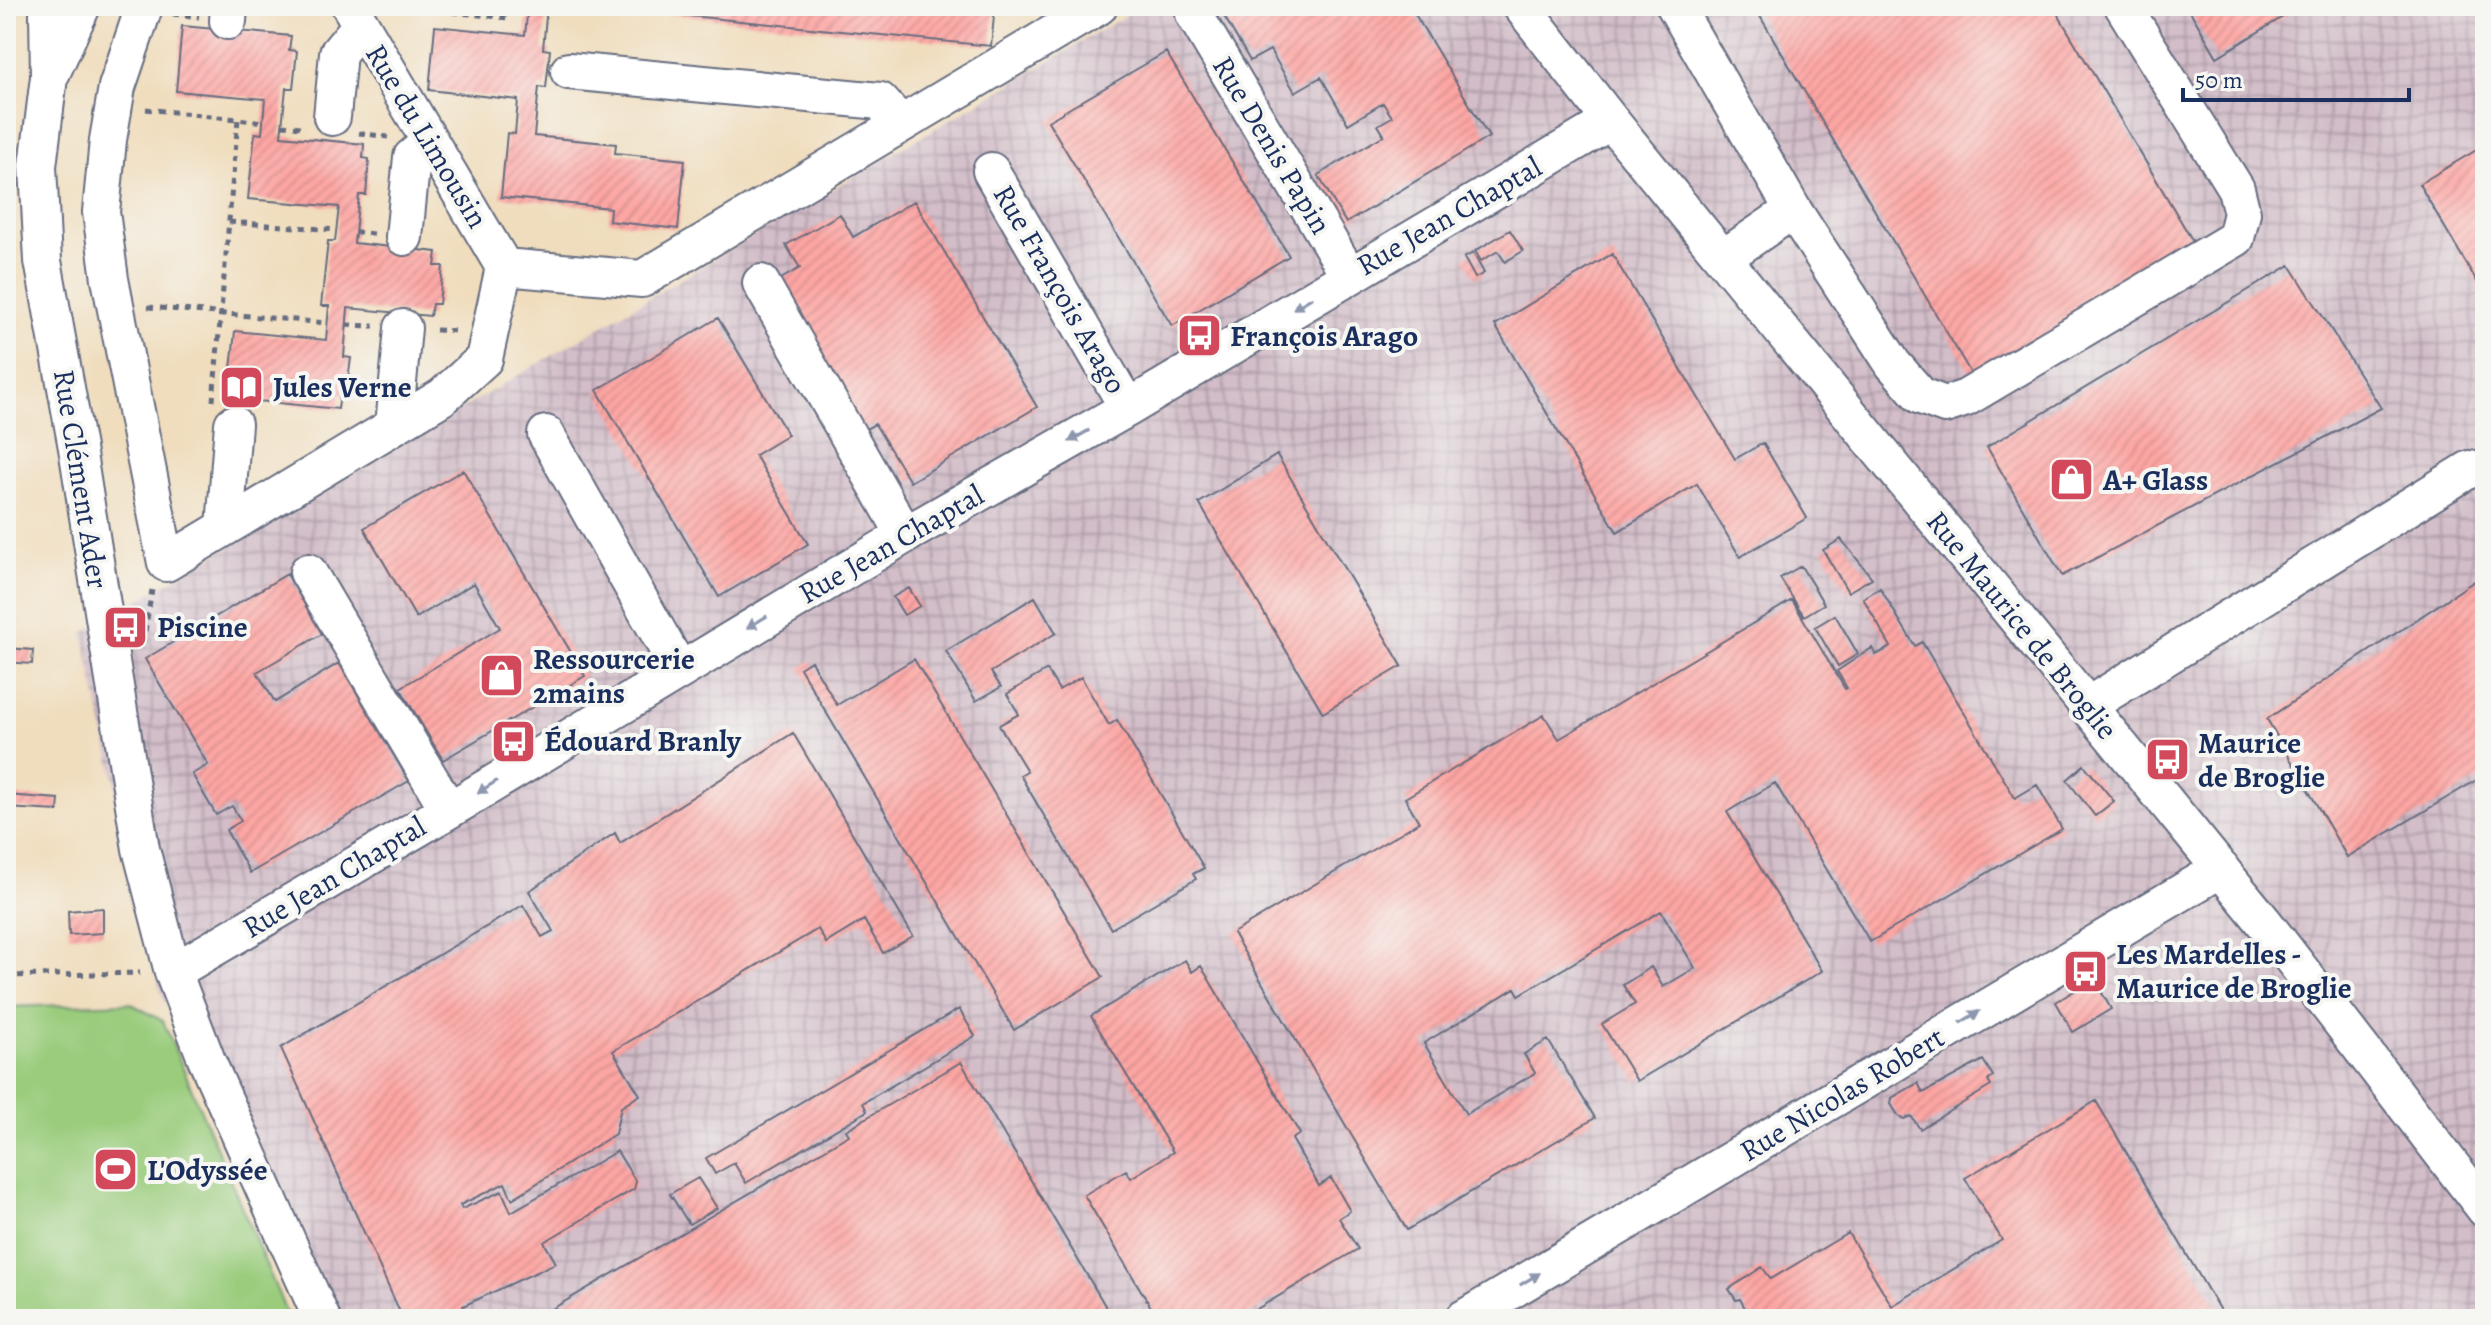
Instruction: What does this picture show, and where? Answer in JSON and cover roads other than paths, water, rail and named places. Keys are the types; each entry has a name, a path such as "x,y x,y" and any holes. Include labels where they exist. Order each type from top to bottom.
{"street":[{"name":"Rue Clément Ader","path":"51,6 49,77 38,166 43,261 77,448 141,849 173,972 207,1061 322,1319"},
{"name":"Rue Clément Ader","path":"49,77 82,6"},
{"path":"143,10 117,87 101,212 115,304 166,563 442,397 484,359 504,267 642,279 1099,6"},
{"name":"Rue Maurice de Broglie","path":"1521,6 1611,121 2221,869 2485,1209"},
{"path":"1675,6 1793,210 1893,364 1921,396 1945,405 1966,398 2236,238 2242,213 2236,189 2123,6"},
{"name":"Rue Denis Papin","path":"1194,14 1349,275"},
{"path":"332,117 338,53 355,16"},
{"name":"Rue du Limousin","path":"355,16 504,267"},
{"path":"569,71 880,101 901,124"},
{"name":"Rue Jean Chaptal","path":"173,972 905,535 1128,408 1611,121"},
{"path":"404,237 412,157 430,142"},
{"name":"Rue François Arago","path":"991,171 1128,408"},
{"path":"1723,258 1793,210"},
{"path":"761,283 905,535"},
{"path":"394,426 403,328"},
{"path":"225,527 233,424"},
{"path":"546,434 679,669"},
{"path":"2087,706 2470,469"},
{"path":"308,572 448,809"},
{"name":"Rue Nicolas Robert","path":"1463,1319 2221,869"}],"place":[{"name":"François Arago","path":"1199,336"},
{"name":"Jules Verne","path":"242,387"},
{"name":"A+ Glass","path":"2072,480"},
{"name":"Piscine","path":"126,627"},
{"name":"Ressourcerie 2mains","path":"502,676"},
{"name":"Édouard Branly","path":"513,741"},
{"name":"Maurice de Broglie","path":"2167,760"},
{"name":"Les Mardelles - Maurice de Broglie","path":"2085,971"},
{"name":"L'Odyssée","path":"116,1170"}]}
